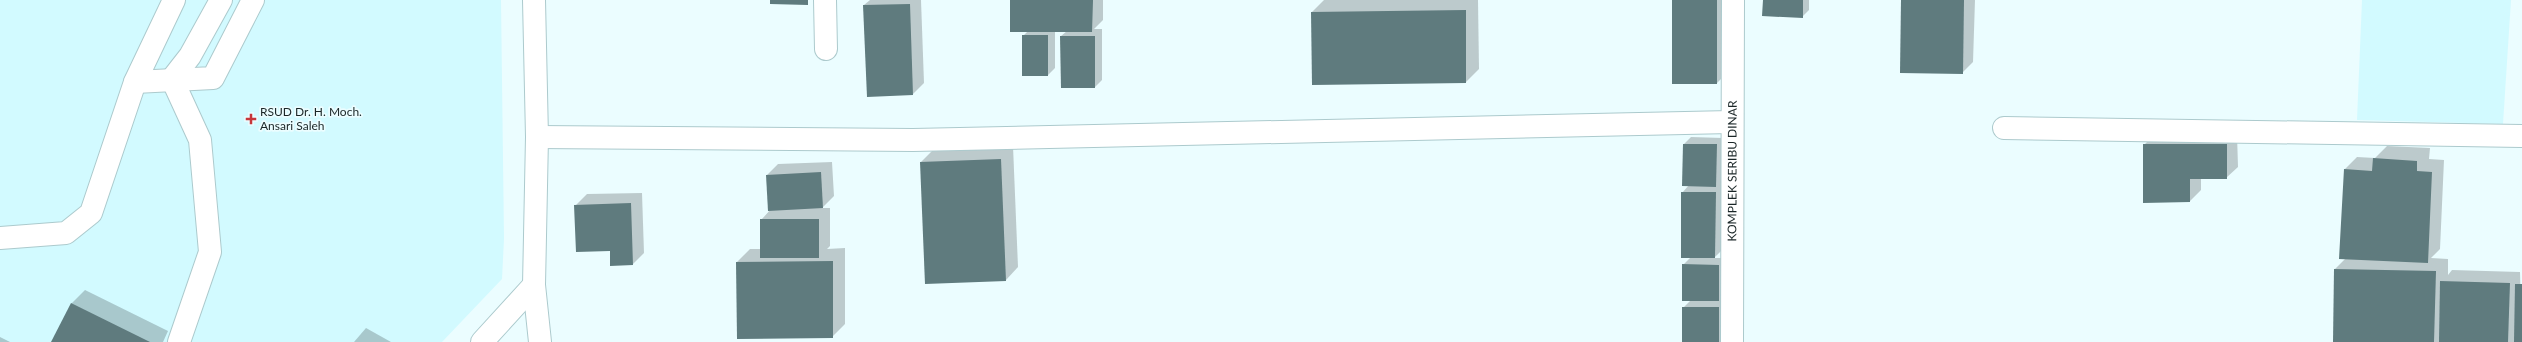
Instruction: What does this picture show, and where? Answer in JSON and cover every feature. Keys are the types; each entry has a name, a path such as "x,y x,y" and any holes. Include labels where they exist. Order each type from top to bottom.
{"street":[{"path":"0,238 66,233 91,213 135,82 174,0"},
{"path":"172,79 190,56 221,0"},
{"path":"135,82 213,78 253,0"},
{"path":"534,0 537,137 534,285 540,342"},
{"path":"825,0 826,49"},
{"name":"KOMPLEK SERIBU DINAR","path":"1732,342 1731,122 1733,0"},
{"path":"172,79 200,140 210,252 179,342"},
{"path":"537,137 913,140 1731,122"},
{"path":"2004,128 2522,136"},
{"path":"482,342 534,285"}],"shaded area":[{"name":"RSUD Dr. H. Moch. Ansari Saleh","path":"0,0 501,0 504,239 502,279 442,342 0,342"},
{"path":"2362,0 2511,0 2503,124 2357,120"}],"building":[{"path":"770,0 808,0 808,5 770,4"},
{"path":"1010,0 1093,0 1092,32 1010,32"},
{"path":"1672,0 1717,0 1717,84 1672,84"},
{"path":"1763,0 1803,0 1803,18 1762,16"},
{"path":"1901,0 1964,0 1963,74 1900,73"},
{"path":"910,4 913,95 867,97 863,5"},
{"path":"1466,10 1466,83 1312,85 1311,12"},
{"path":"1022,35 1048,35 1048,76 1022,76"},
{"path":"1060,36 1095,36 1095,88 1061,88"},
{"path":"1683,144 1717,144 1716,187 1682,186"},
{"path":"2143,144 2227,144 2227,179 2190,179 2190,202 2143,203"},
{"path":"2373,158 2417,161 2417,171 2432,172 2428,263 2339,259 2344,169 2372,171"},
{"path":"1001,159 1006,281 925,284 920,162"},
{"path":"821,172 823,208 768,211 766,175"},
{"path":"1681,192 1716,192 1715,258 1681,258"},
{"path":"631,203 633,265 610,266 610,251 576,252 574,205"},
{"path":"760,219 819,219 819,258 760,258"},
{"path":"833,261 833,338 737,339 736,262"},
{"path":"1682,264 1719,265 1719,301 1682,301"},
{"path":"2334,269 2436,271 2434,342 2333,342"},
{"path":"2440,281 2510,283 2508,342 2439,342"},
{"path":"2515,284 2522,284 2522,342 2514,342"},
{"path":"71,303 150,342 51,342"},
{"path":"1682,307 1719,307 1719,342 1682,342"}],"place":[{"name":"RSUD Dr. H. Moch. Ansari Saleh","path":"251,119"}]}
